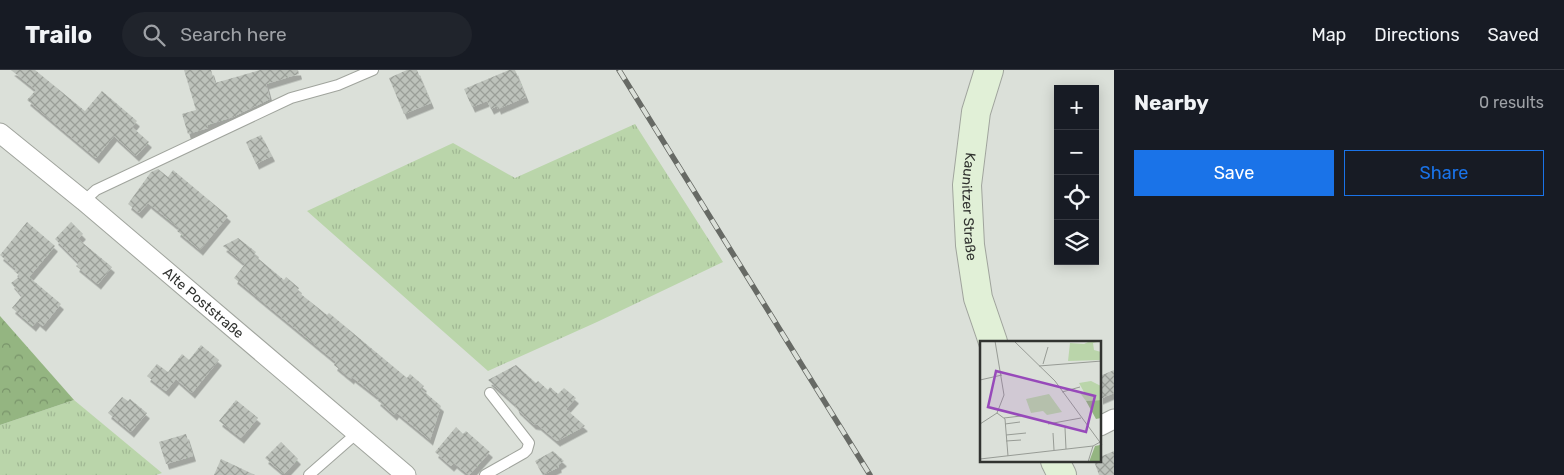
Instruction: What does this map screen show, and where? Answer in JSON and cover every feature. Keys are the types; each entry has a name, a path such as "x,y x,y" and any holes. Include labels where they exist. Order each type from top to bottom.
{"street":[{"name":"Kaunitzer Straße","path":"989,70 976,112 967,185 970,245 978,298 993,341"},
{"name":"Alte Poststraße","path":"0,133 84,201 406,475"},
{"path":"1102,425 1114,419"},
{"path":"1056,462 1062,475"}],"lane":[{"path":"84,201 96,190 291,98 338,85 373,70"},
{"path":"485,475 524,453 529,444 490,393"},
{"path":"309,475 357,433"}],"green space":[{"path":"635,124 723,262 488,371 307,211 453,143 515,178"},
{"path":"0,316 74,400 0,425"},
{"path":"74,400 162,473 156,475 0,475 0,425"}],"building":[{"path":"11,70 35,70 85,111 102,91 137,121 132,127 149,142 136,156 114,136 96,158 27,100 36,90"},
{"path":"184,70 211,70 215,83 260,70 298,70 299,74 266,84 270,99 233,117 207,125 208,128 188,134 182,114 196,110"},
{"path":"407,70 417,70 431,103 404,114 389,78"},
{"path":"509,70 515,70 526,97 498,109 497,106 491,109 487,101 472,107 464,89"},
{"path":"261,135 272,156 256,164 246,142"},
{"path":"158,169 168,177 173,170 228,216 200,250 177,231 179,228 148,203 139,213 128,204 151,172"},
{"path":"27,222 55,246 29,277 61,304 43,326 37,321 33,326 12,308 22,296 11,283 20,276 14,271 16,269 0,255"},
{"path":"71,222 83,234 78,239 112,267 98,284 76,266 79,263 55,239"},
{"path":"238,238 256,252 254,255 284,280 286,277 299,288 297,291 327,315 329,313 407,378 410,374 424,386 421,389 441,406 430,440 396,412 394,415 377,400 379,398 334,365 336,362 234,278 245,264 223,246"},
{"path":"201,345 219,360 192,393 176,379 166,391 147,376 157,364 168,372 182,354 189,360"},
{"path":"516,365 536,383 538,381 548,390 550,387 558,394 564,388 576,398 566,409 585,426 557,441 538,425 533,424 517,409 515,404 488,380"},
{"path":"1114,370 1114,393 1102,398 1102,375"},
{"path":"122,397 128,401 130,399 147,413 131,432 108,413"},
{"path":"236,400 258,418 241,438 219,421"},
{"path":"456,427 463,434 466,431 490,452 469,475 454,463 451,466 435,452"},
{"path":"186,434 193,456 166,464 159,442"},
{"path":"281,442 298,459 284,474 265,458"},
{"path":"553,451 564,461 558,465 559,467 543,475 535,461"},
{"path":"1114,451 1114,475 1099,475 1094,462 1102,462 1102,456"},
{"path":"221,459 255,475 214,475"}],"railway":[{"path":"619,70 870,475"}]}
